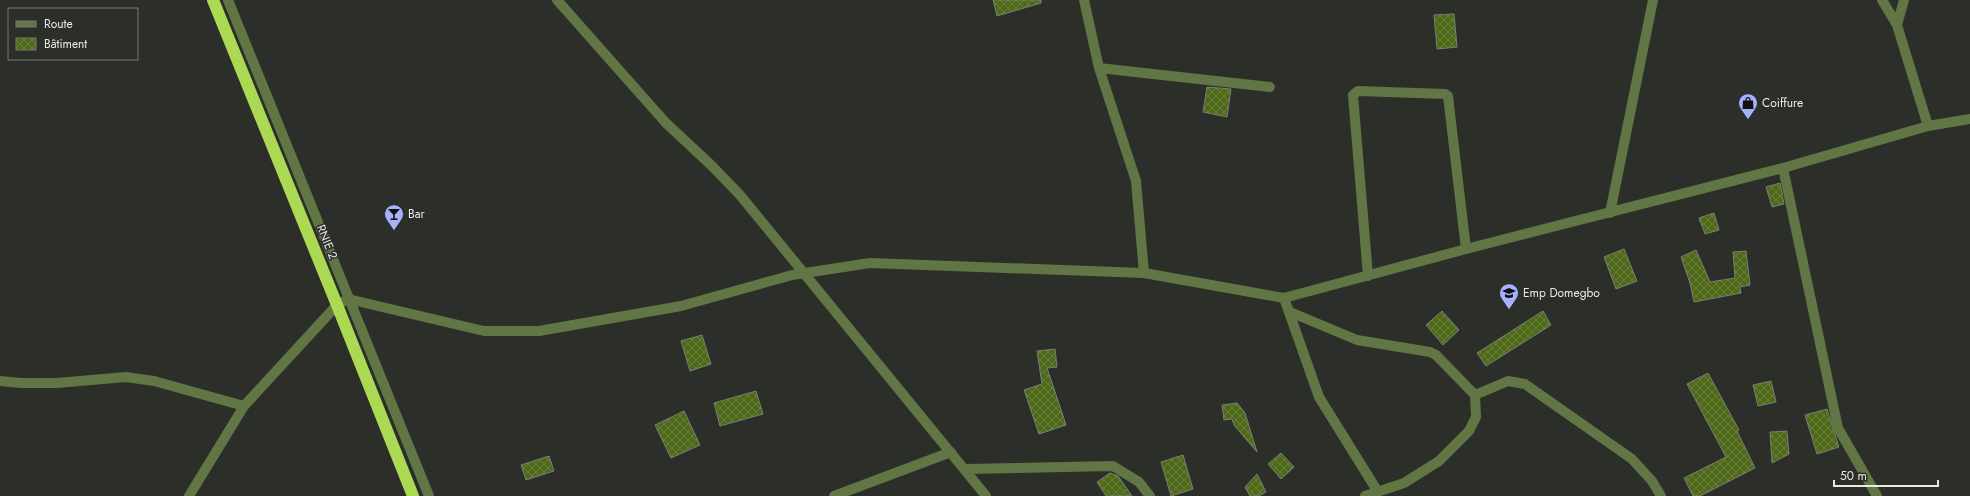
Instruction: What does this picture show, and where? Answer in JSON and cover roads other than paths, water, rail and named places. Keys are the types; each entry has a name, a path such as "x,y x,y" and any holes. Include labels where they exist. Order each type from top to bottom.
{"highway":[{"name":"RNIE 2","path":"213,0 337,305 412,496"}],"street":[{"path":"228,0 429,496"},
{"path":"557,0 666,123 711,165 740,196 986,496"},
{"path":"1084,0 1099,68 1136,181 1144,274"},
{"path":"1610,213 1653,0"},
{"path":"1882,0 1897,25 1928,126"},
{"path":"1897,25 1904,0"},
{"path":"1099,68 1270,87"},
{"path":"1368,276 1353,95 1358,91 1445,94 1448,96 1466,249"},
{"path":"189,496 244,406 337,305 348,299 484,331 539,332 681,306 804,273 870,263 1144,274 1284,298 1466,249 1783,168 1928,126 1970,119"},
{"path":"1783,168 1838,428 1877,496"},
{"path":"1284,298 1319,397 1378,492"},
{"path":"1290,312 1357,340 1430,352 1436,355 1474,394 1476,417 1469,431 1439,461 1404,483 1365,496"},
{"path":"0,381 21,384 57,383 126,377 154,381 244,406"},
{"path":"1474,394 1508,381 1525,384 1632,459 1652,481 1661,496"},
{"path":"834,496 951,452"},
{"path":"965,469 1113,466 1139,482 1150,496"}],"place":[{"name":"Coiffure","path":"1748,120"},
{"name":"Bar","path":"394,231"},
{"name":"Emp Domegbo","path":"1509,310"}]}
